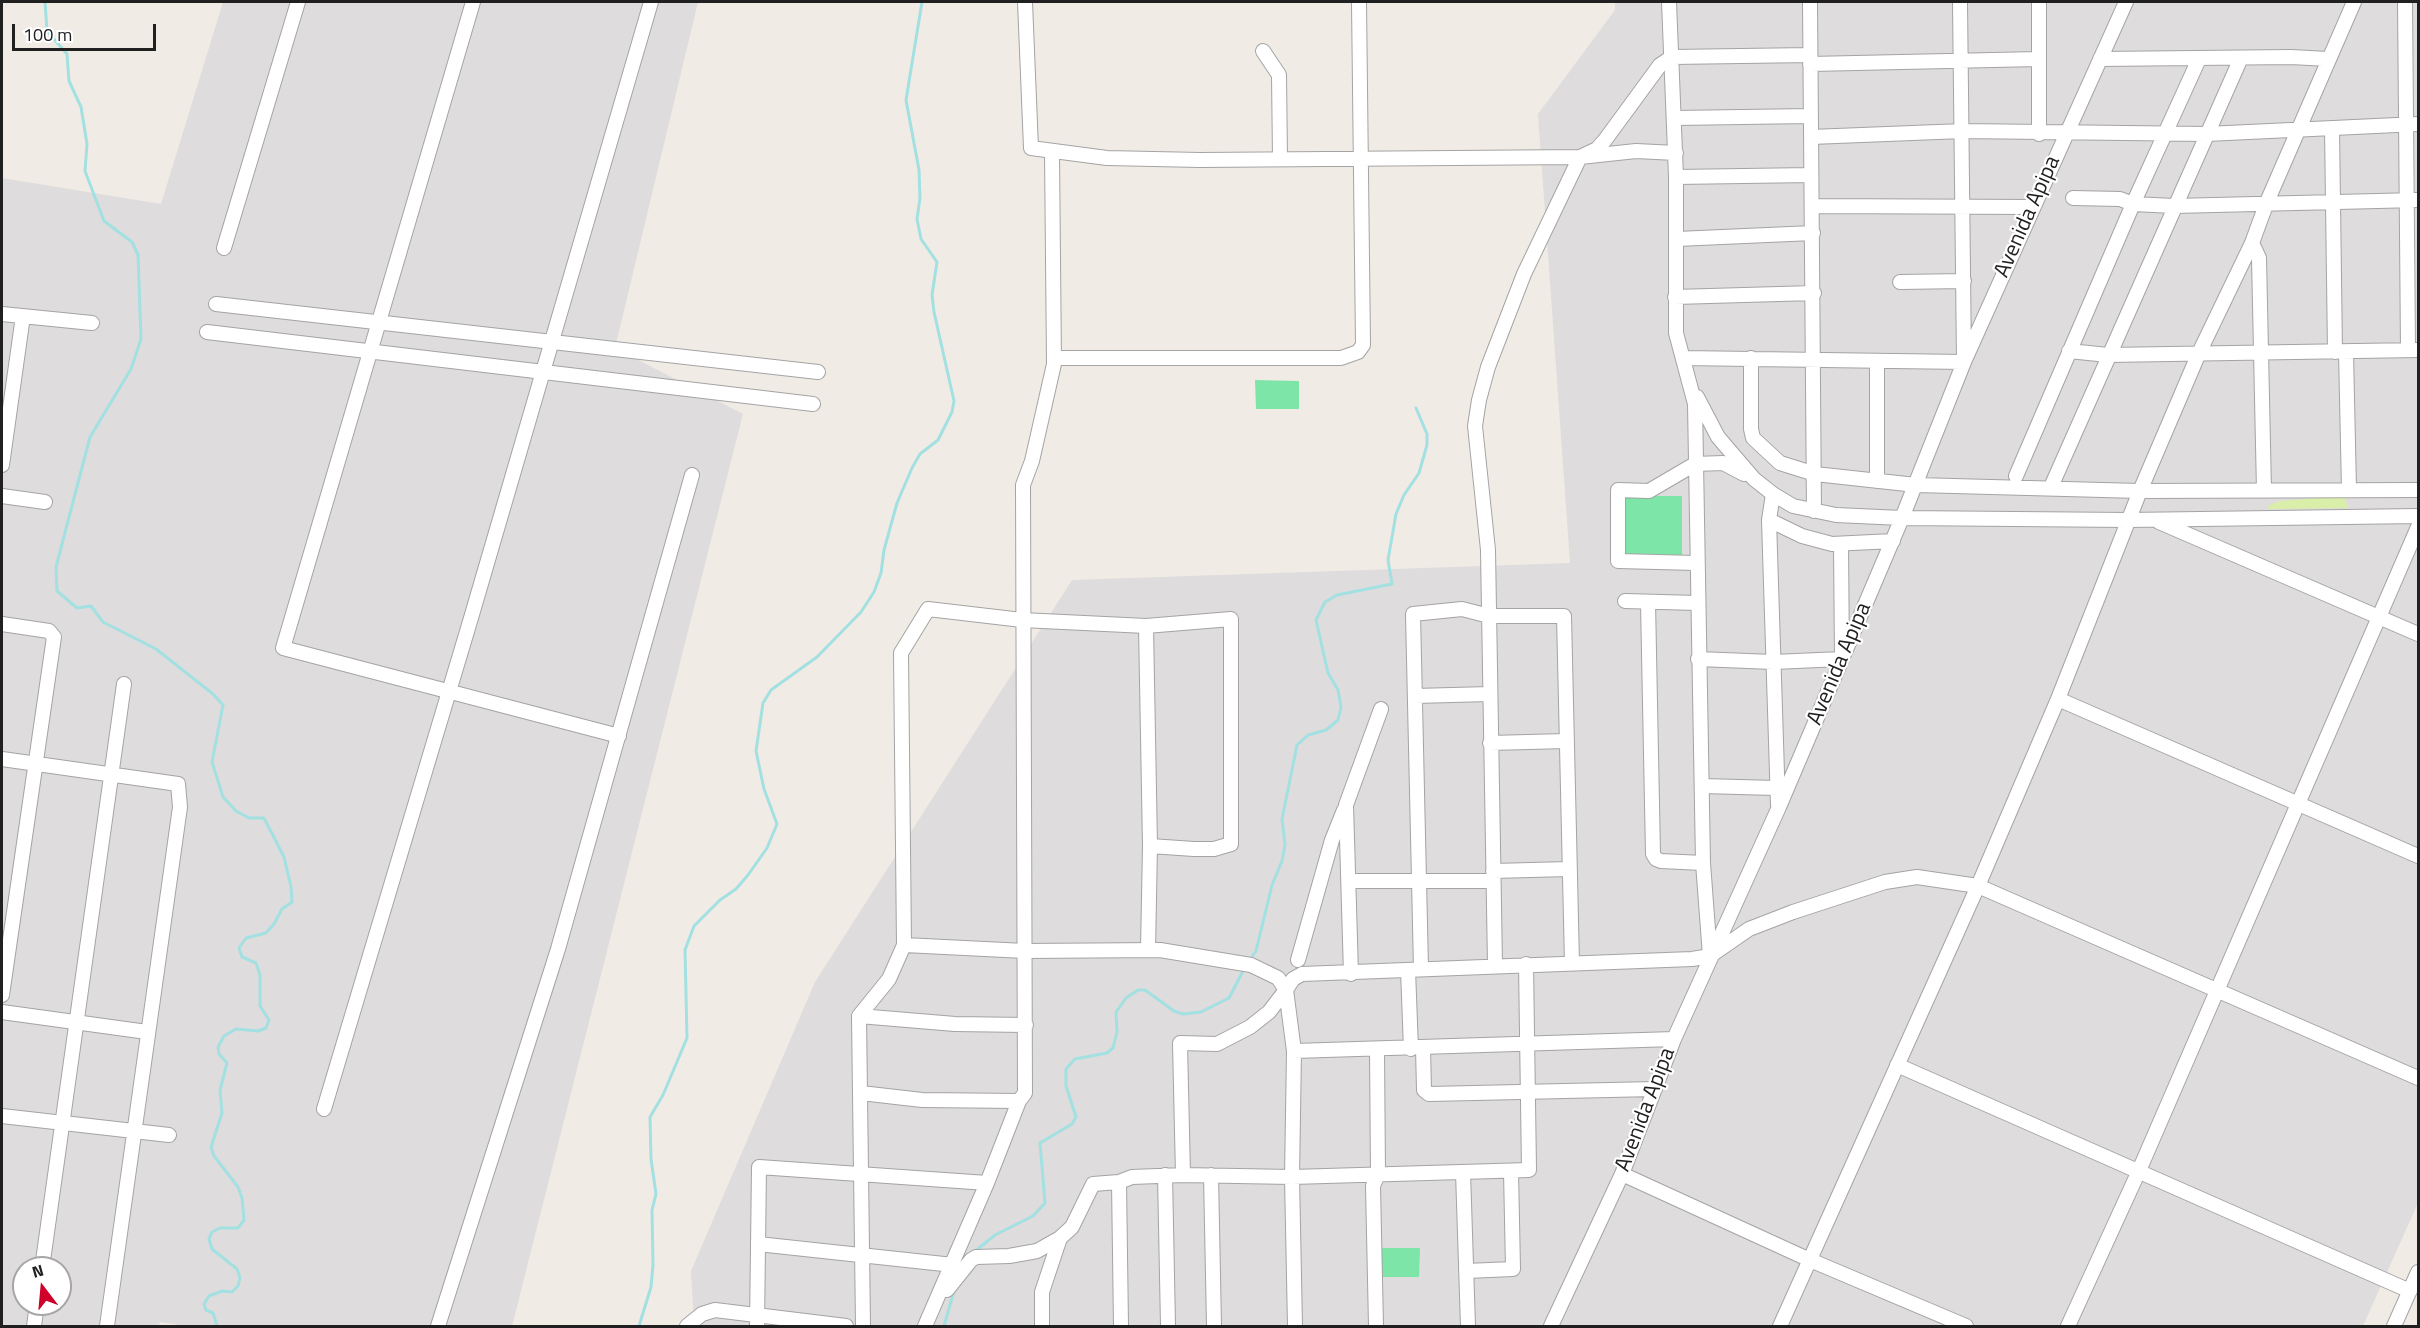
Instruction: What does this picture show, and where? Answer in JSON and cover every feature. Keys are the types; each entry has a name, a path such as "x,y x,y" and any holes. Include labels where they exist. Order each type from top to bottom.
{"street":[{"path":"224,248 298,2"},
{"path":"473,2 283,648 619,736"},
{"path":"324,1109 449,693 651,2"},
{"path":"1025,2 1031,148 1052,153 1107,158 1280,159 1580,158 1636,151 1676,153"},
{"path":"1054,358 1331,358 1350,357 1358,352 1363,345 1359,2"},
{"path":"1669,2 1676,153 1676,333 1693,391 1718,437 1754,479"},
{"path":"1810,2 1814,511"},
{"path":"1683,358 1964,362 1960,2"},
{"path":"2039,2 2039,134"},
{"name":"Avenida Apipa","path":"1551,1326 1622,1174 1674,1039 1779,807 1893,541 1964,362 2126,2"},
{"path":"1780,1326 1978,886 2058,699 2140,491 2199,353 2252,243 2267,202 2354,2"},
{"path":"2069,351 2108,355 2413,350 2412,52 2405,2"},
{"path":"1263,51 1279,75 1280,159"},
{"path":"1495,965 1488,550 1475,426 1479,400 1511,304 1580,158 1597,149 1605,141 1654,71 1665,60 1672,57 2039,59"},
{"path":"2051,487 2241,58"},
{"path":"2100,59 2328,59"},
{"path":"2016,476 2133,204 2199,59"},
{"path":"1675,118 1810,116"},
{"path":"1811,137 1963,131 2039,134 2066,131 2206,134 2412,124"},
{"path":"2332,128 2349,490"},
{"path":"925,1326 1025,1093 1023,485 1032,461 1054,358 1052,153"},
{"path":"1676,177 1811,175"},
{"path":"2073,198 2120,199 2133,204 2174,206 2334,200 2412,200"},
{"path":"1812,206 2032,207"},
{"path":"1677,239 1813,233"},
{"path":"2252,243 2259,258 2264,491"},
{"path":"1900,282 1964,281"},
{"path":"1675,297 1814,293"},
{"path":"216,304 818,372"},
{"path":"2,314 92,323"},
{"path":"2,465 23,316"},
{"path":"207,332 813,404"},
{"path":"1750,358 1753,438 1780,463 1815,474 1916,485 2140,491 2418,490"},
{"path":"1877,362 1877,481"},
{"path":"1693,391 1703,863 1710,956"},
{"path":"1696,563 1618,561 1618,490 1657,489 1681,470 1695,464 1723,463 1754,479 1793,506 1836,515 1902,519 2128,520 2418,516"},
{"path":"438,1326 558,949 692,475"},
{"path":"1773,494 1769,520 1776,788 1779,807"},
{"path":"2,496 45,502"},
{"path":"2152,519 2418,634"},
{"path":"1769,520 1802,536 1841,545 1893,541"},
{"path":"2068,1326 2138,1173 2418,527"},
{"path":"1698,659 1773,662 1842,659 1841,545"},
{"path":"1625,602 1697,603"},
{"path":"1648,602 1653,854 1661,861 1703,863"},
{"path":"862,1326 859,1016 890,979 904,945 902,653 928,609 1022,620 1146,626 1231,620 1231,844 1214,849 1150,846"},
{"path":"1572,963 1564,616 1489,616 1462,609 1413,614 1419,883 1415,969 1417,1049 1425,1093 1655,1089"},
{"path":"2,624 49,631 54,638 2,996"},
{"path":"1146,626 1150,846 1148,950"},
{"path":"44,1256 124,684"},
{"path":"1415,696 1490,694"},
{"path":"2058,699 2418,856"},
{"path":"1298,960 1332,840 1381,708"},
{"path":"1490,743 1566,741"},
{"path":"2,759 178,784 180,807 107,1326"},
{"path":"1702,786 1776,788"},
{"path":"1346,805 1352,974"},
{"path":"1349,881 1419,883 1569,869"},
{"path":"1183,1175 1180,1043 1210,1045 1228,1040 1269,1012 1293,979 1302,974 1352,974 1495,965 1678,960 1710,956 1749,930 1792,912 1885,882 1917,878 1978,886 2418,1078"},
{"path":"904,945 1025,951 1148,950 1251,965 1270,973 1286,990 1294,1051 1292,1177 1295,1326"},
{"path":"934,1307 971,1260 987,1256 1009,1256 1037,1251 1060,1238 1072,1227 1093,1184 1119,1182 1132,1177 1165,1175 1292,1177 1529,1170 1526,964"},
{"path":"2,1012 147,1032"},
{"path":"859,1016 955,1024 1026,1025"},
{"path":"1294,1051 1417,1049 1674,1039"},
{"path":"1376,1326 1373,1186 1378,1174 1377,1050"},
{"path":"1897,1065 2410,1291"},
{"path":"861,1093 922,1100 1020,1101"},
{"path":"2,1116 169,1135"},
{"path":"757,1321 759,1167 987,1183"},
{"path":"1467,1271 1513,1269 1511,1170"},
{"path":"1463,1172 1468,1326"},
{"path":"1622,1174 1810,1260 1966,1326"},
{"path":"1165,1175 1168,1326"},
{"path":"1211,1175 1214,1326"},
{"path":"1119,1182 1121,1326"},
{"path":"1042,1326 1042,1292 1060,1238"},
{"path":"758,1244 953,1265"},
{"path":"2394,1326 2418,1272"},
{"path":"687,1326 702,1314 715,1310 757,1321 846,1326"}],"shaded area":[{"path":"223,2 698,2 615,348 743,414 512,1326 185,1326 160,1322 159,1326 2,1326 2,178 161,204"},
{"path":"1615,2 2418,2 2418,1203 2363,1326 694,1326 691,1271 815,982 1072,580 1570,563 1538,114 1615,10"}],"green space":[{"path":"1255,380 1299,381 1299,409 1256,409"},
{"path":"1624,496 1682,496 1682,557 1623,556"},
{"path":"2345,498 2348,508 2268,509 2269,505 2280,501"},
{"path":"1380,1248 1420,1248 1419,1277 1380,1277"}],"waterway":[{"path":"45,2 47,31 67,54 69,81 81,107 87,144 85,171 104,221 132,242 138,255 141,339 131,369 90,437 56,567 57,591 77,608 91,606 103,622 156,649 213,694 223,705 212,762 223,797 236,811 249,818 264,818 284,857 291,887 292,902 282,909 274,924 266,933 246,938 239,948 242,957 256,963 260,975 260,1006 269,1020 266,1028 258,1031 236,1029 224,1036 218,1047 219,1054 227,1063 220,1090 222,1113 211,1147 214,1156 238,1187 242,1198 244,1220 238,1228 220,1228 212,1232 209,1239 212,1249 237,1269 240,1278 238,1286 232,1292 222,1291 209,1296 204,1304 206,1310 213,1313 217,1326"},
{"path":"639,1326 651,1287 653,1265 652,1210 656,1194 651,1159 650,1117 663,1095 687,1038 685,950 694,926 720,900 736,889 748,875 767,848 777,824 764,789 756,751 763,703 771,690 817,657 861,612 874,592 881,573 884,550 897,503 912,468 920,454 938,440 952,412 954,401 932,295 937,262 921,239 917,219 920,198 919,170 906,100 922,2"},
{"path":"1249,961 1256,951 1272,885 1282,861 1285,845 1282,819 1297,745 1308,735 1326,730 1338,720 1341,707 1338,690 1328,673 1316,620 1325,602 1337,595 1392,584 1388,560 1396,514 1404,495 1419,473 1427,445 1427,434 1416,408"},
{"path":"973,1253 995,1235 1033,1216 1045,1203 1040,1143 1072,1124 1076,1117 1066,1086 1066,1069 1075,1059 1107,1053 1113,1048 1117,1032 1116,1012 1126,998 1138,990 1145,990 1174,1011 1183,1014 1201,1012 1229,998 1244,969"},
{"path":"944,1326 954,1291"}]}
